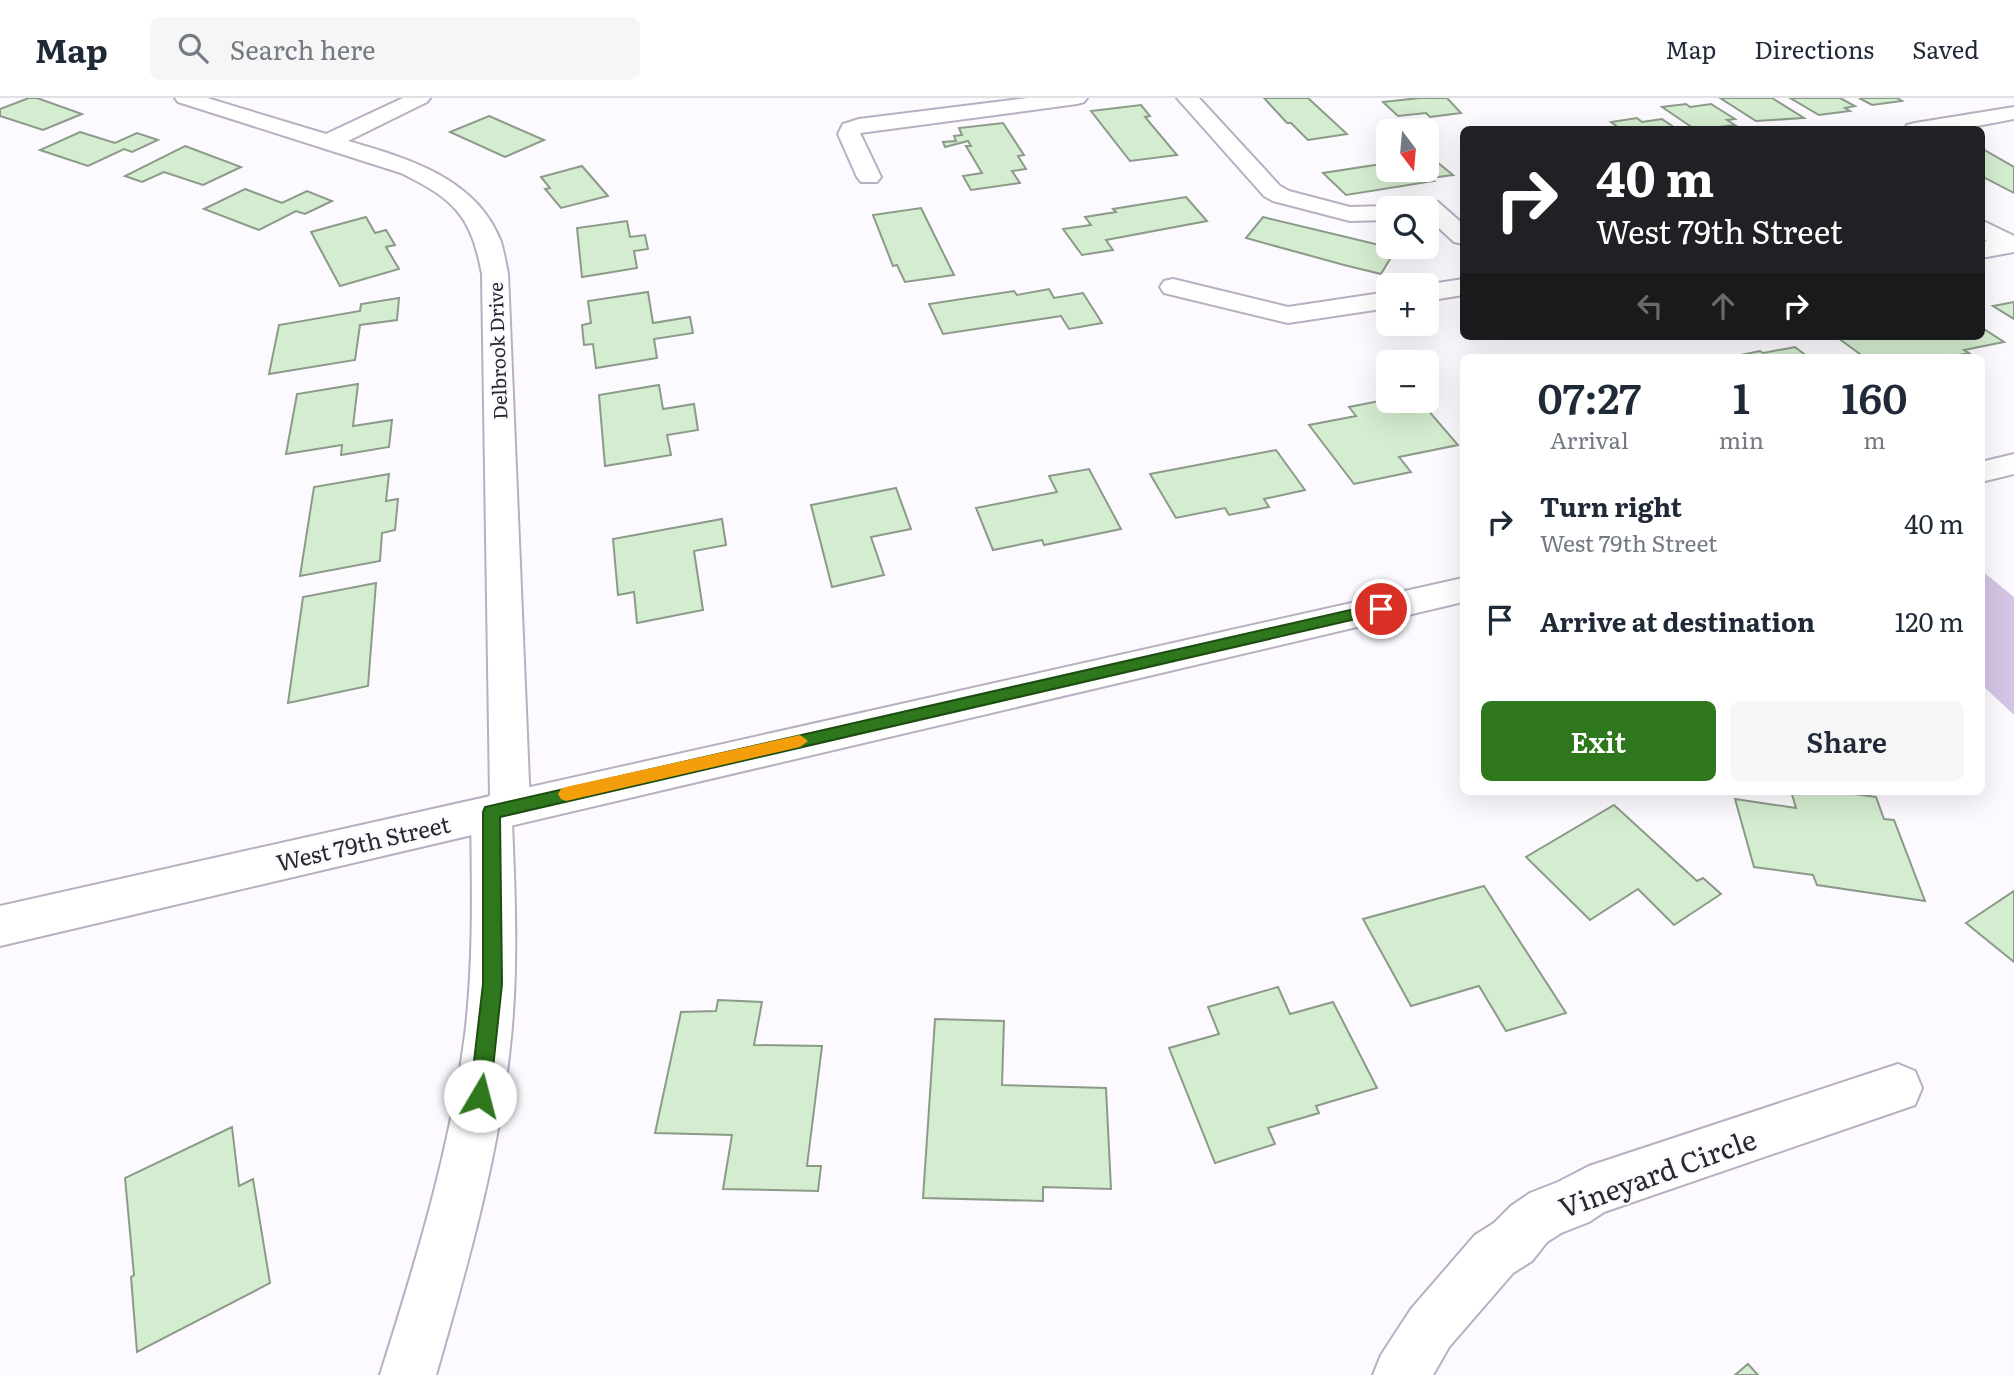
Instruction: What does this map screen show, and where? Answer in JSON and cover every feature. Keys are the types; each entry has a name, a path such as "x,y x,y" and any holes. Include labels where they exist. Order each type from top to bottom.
{"street":[{"name":"Delbrook Drive","path":"185,98 404,165 438,182 471,209 490,243 495,274 500,809 492,984 480,1096 459,1200 408,1375"},
{"path":"328,142 420,98"},
{"path":"869,177 849,134 859,125 1077,98"},
{"path":"1187,98 1272,191 1280,196 1350,214 1376,213"},
{"path":"1938,126 2014,113"},
{"path":"1991,117 2014,129"},
{"path":"1439,206 1460,202"},
{"path":"1439,218 1460,235"},
{"path":"1985,229 2011,245 1985,249"},
{"path":"1173,287 1296,315 1376,302"},
{"path":"1439,291 1460,287"},
{"path":"1985,471 2014,464"},
{"name":"West 79th Street","path":"0,926 500,809 1460,591"},
{"name":"Vineyard Circle","path":"1401,1375 1445,1309 1494,1254 1513,1242 1529,1224 1548,1211 1571,1204 1589,1191 1898,1088"}],"shaded area":[{"path":"1985,573 2014,597 2014,715 1985,688"}],"building":[{"path":"29,98 37,98 82,114 43,130 0,116 0,109"},
{"path":"1264,98 1308,98 1347,134 1308,140 1291,123 1287,123"},
{"path":"1447,98 1461,113 1430,117 1426,113 1398,116 1383,102"},
{"path":"1720,98 1772,98 1804,118 1756,121"},
{"path":"1790,98 1840,98 1855,106 1845,108 1850,111 1819,115"},
{"path":"1859,98 1897,98 1902,101 1872,105"},
{"path":"1711,104 1735,119 1727,120 1735,125 1690,126 1662,107"},
{"path":"1141,105 1150,116 1145,117 1177,155 1130,161 1091,111"},
{"path":"489,116 544,140 505,157 450,132"},
{"path":"1637,118 1642,122 1662,119 1672,126 1616,126 1611,122"},
{"path":"1003,123 1024,155 1018,156 1026,169 1012,171 1020,183 971,190 963,176 982,173 966,146 971,146 968,141 945,147 943,142 956,141 954,136 962,135 959,128"},
{"path":"80,132 115,143 137,133 158,140 132,152 124,149 88,166 40,150"},
{"path":"185,146 241,167 203,185 164,172 142,182 125,176"},
{"path":"1985,150 2014,167 2014,193 1985,178"},
{"path":"1439,164 1453,175 1439,177"},
{"path":"1376,165 1376,182 1428,182 1346,195 1323,173"},
{"path":"582,166 608,196 561,208 545,189 550,188 541,177"},
{"path":"245,189 282,203 307,191 332,201 305,214 296,211 259,230 204,209"},
{"path":"1186,197 1207,221 1106,240 1113,250 1082,255 1063,229 1091,225 1085,217 1116,212 1113,209"},
{"path":"921,208 954,275 905,282 897,265 893,266 873,215"},
{"path":"366,217 375,233 386,230 395,245 386,247 399,269 340,286 311,232"},
{"path":"1263,217 1376,244 1376,259 1390,259 1382,273 1377,273 1246,238"},
{"path":"627,221 630,237 645,235 648,249 634,251 637,268 582,277 577,228"},
{"path":"1049,289 1054,298 1083,293 1102,323 1069,329 1061,316 943,334 929,304 1014,291 1017,295"},
{"path":"648,292 653,323 690,317 693,333 654,339 657,358 596,368 593,344 584,345 582,325 591,323 588,301"},
{"path":"399,298 397,320 360,325 355,360 269,374 279,325 360,311 361,304"},
{"path":"2014,302 2014,319 1993,306"},
{"path":"1985,330 2004,342 1964,350 1969,353 1964,354 1860,354 1841,340 1985,340"},
{"path":"1795,347 1804,354 1746,354 1760,351 1763,353"},
{"path":"358,384 353,426 392,420 389,447 341,455 342,445 286,454 297,394"},
{"path":"659,385 663,409 694,404 698,430 667,435 671,455 605,466 599,395"},
{"path":"1376,402 1376,413 1431,413 1458,445 1399,457 1411,472 1354,484 1309,425 1356,416 1349,407"},
{"path":"1276,450 1305,490 1264,499 1269,507 1229,515 1225,508 1176,518 1150,474"},
{"path":"1089,469 1121,529 1044,545 1042,540 993,550 976,508 1057,492 1049,476"},
{"path":"389,474 386,501 398,499 395,530 382,533 380,561 300,576 314,487"},
{"path":"896,488 911,529 871,537 884,575 832,587 811,505"},
{"path":"722,519 726,545 694,551 703,610 637,623 634,592 618,595 613,539"},
{"path":"376,583 368,686 288,703 303,597"},
{"path":"1792,795 1876,797 1884,819 1894,820 1925,901 1817,885 1813,875 1754,867 1735,799 1796,808"},
{"path":"1614,805 1697,881 1703,878 1721,894 1674,925 1638,889 1590,920 1526,857"},
{"path":"1484,886 1566,1013 1506,1031 1479,986 1411,1006 1363,919"},
{"path":"2014,891 2014,962 1966,923"},
{"path":"1278,987 1290,1014 1333,1002 1377,1088 1316,1106 1319,1113 1268,1128 1275,1144 1215,1163 1169,1048 1219,1034 1208,1007"},
{"path":"718,1000 762,1002 754,1045 822,1046 807,1166 821,1166 818,1191 723,1189 732,1135 655,1133 681,1012 716,1011"},
{"path":"935,1019 1004,1021 1002,1085 1106,1088 1111,1189 1043,1187 1043,1201 923,1198"},
{"path":"232,1127 239,1186 253,1179 270,1283 137,1352 131,1277 134,1275 125,1178"},
{"path":"1748,1364 1758,1375 1735,1375"}],"slow traffic":[{"path":"566,794 800,741"}],"route":[{"path":"480,1096 492,984 491,812 1381,609"}]}
